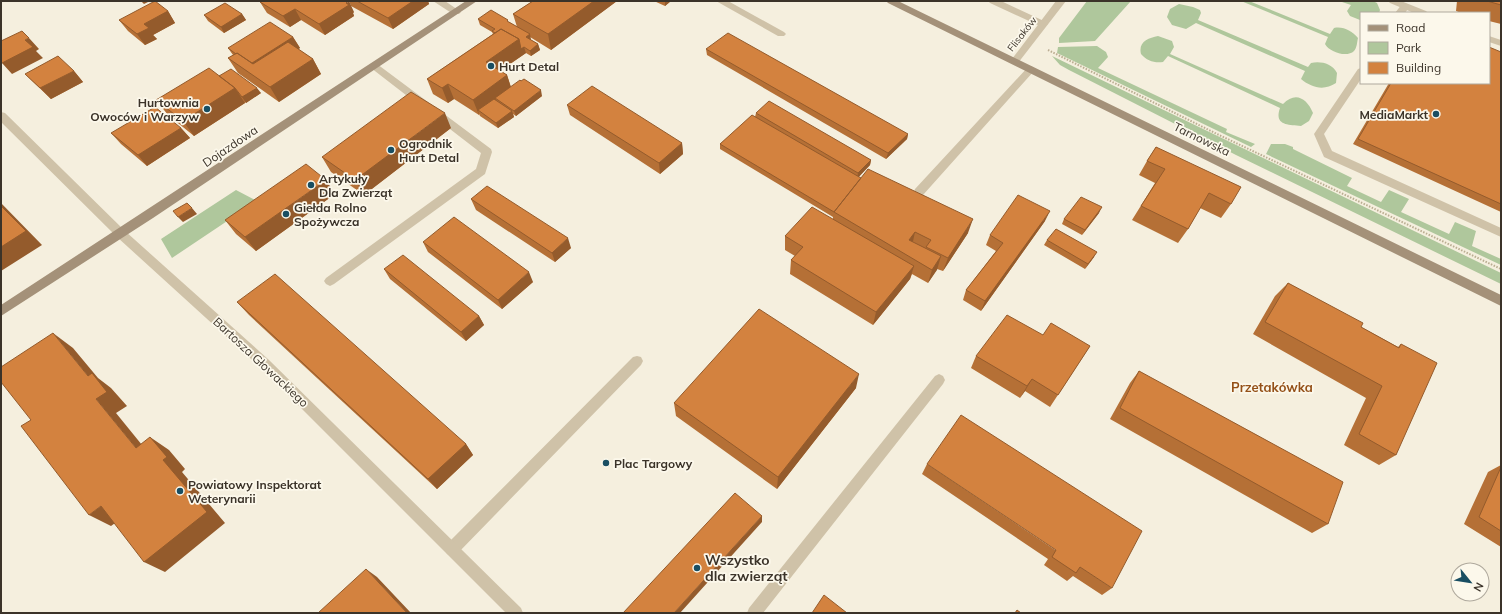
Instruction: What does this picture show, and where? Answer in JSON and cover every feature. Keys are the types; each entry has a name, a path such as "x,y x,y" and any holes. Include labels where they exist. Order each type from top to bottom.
{"main road":[{"name":"Dojazdowa","path":"1,311 121,234 472,1"},
{"name":"Tarnowska","path":"891,1 1501,301"}],"street":[{"path":"438,1 456,12"},
{"path":"721,1 781,34"},
{"path":"993,1 1043,24"},
{"name":"Flisaków","path":"1015,61 1061,1"},
{"path":"1393,1 1402,9 1418,12"},
{"path":"1490,39 1501,43"},
{"path":"330,280 481,171 487,152 374,66"},
{"path":"919,192 1031,69"},
{"path":"1360,72 1319,134 1328,154 1501,233"},
{"name":"Bartosza Głowackiego","path":"1,116 121,234 266,364 516,613"},
{"path":"452,549 637,361"},
{"path":"754,613 939,380"}],"path":[{"path":"1048,51 1501,269"}],"green space":[{"path":"1087,1 1131,1 1095,41 1059,43 1059,38"},
{"path":"1241,1 1249,1 1330,34 1334,28 1347,30 1358,38 1356,48 1351,53 1347,54 1334,52 1325,44 1328,37"},
{"path":"1339,1 1373,1 1377,3 1380,10 1379,12 1360,12 1360,20 1350,16 1347,11 1351,5"},
{"path":"1179,4 1200,10 1201,13 1198,20 1308,67 1314,62 1329,65 1337,73 1336,83 1323,88 1309,85 1301,79 1305,71 1196,23 1186,29 1172,25 1167,17 1170,9"},
{"path":"1158,36 1172,41 1174,47 1170,54 1283,104 1287,100 1296,97 1304,100 1313,113 1309,121 1301,126 1283,123 1279,118 1280,108 1168,56 1163,62 1148,60 1141,54 1141,46 1147,39"},
{"path":"1097,46 1106,52 1108,57 1098,68 1227,129 1226,132 1255,144 1251,147 1057,53 1058,47"},
{"path":"1052,56 1501,273 1501,284 1236,155 1069,70 1060,65"},
{"path":"1271,144 1285,144 1293,147 1293,149 1352,178 1347,186 1381,202 1389,190 1409,199 1401,212 1449,234 1455,222 1476,231 1472,246 1501,259 1501,265 1266,154"},
{"path":"236,190 257,201 172,258 161,239"}],"building":[{"path":"155,1 168,11 144,24 149,28 137,34 119,20"},
{"path":"348,1 346,3 349,5 319,24 295,9 283,16 260,2"},
{"path":"357,1 413,1 388,18"},
{"path":"533,1 594,1 548,34 513,14"},
{"path":"1487,1 1501,1 1501,5"},
{"path":"225,3 242,14 221,27 204,15"},
{"path":"491,10 530,34 526,37 538,44 530,51 524,47 521,49 519,39 501,29 495,33 492,31 495,29 478,19"},
{"path":"270,22 293,37 252,63 228,48"},
{"path":"501,29 519,39 486,62 507,75 473,100 448,84 442,88 427,79"},
{"path":"22,31 29,38 25,40 33,47 2,63 1,41"},
{"path":"728,33 908,134 888,153 706,49"},
{"path":"288,42 313,59 270,87 228,58 237,53 253,64"},
{"name":"MediaMarkt","path":"1490,47 1501,52 1501,204 1358,139 1390,84 1490,84"},
{"path":"58,56 74,71 40,88 25,74"},
{"path":"209,68 235,88 183,121 156,100"},
{"path":"231,69 257,88 242,97 235,88 219,76"},
{"path":"524,79 541,90 514,111 495,98 520,80 521,81"},
{"path":"592,86 682,143 659,163 567,105"},
{"path":"411,92 445,113 355,180 322,157"},
{"path":"494,99 512,111 496,123 478,110"},
{"path":"769,101 871,160 858,173 756,113"},
{"path":"155,107 181,128 138,155 111,133"},
{"path":"752,115 861,178 834,212 720,144"},
{"path":"1156,147 1241,187 1231,204 1209,193 1188,229 1141,206 1165,169 1147,161"},
{"path":"306,164 326,180 245,237 225,220"},
{"path":"868,169 973,219 948,258 926,247 931,240 915,232 909,240 941,256 932,270 834,212"},
{"path":"487,186 568,238 552,253 471,199"},
{"path":"1018,195 1050,211 985,301 966,290 1003,243 990,235"},
{"path":"1081,197 1102,207 1085,230 1064,219"},
{"path":"187,203 192,208 178,217 173,211"},
{"path":"1,206 26,231 1,247"},
{"path":"812,207 914,266 876,312 791,260 803,247 785,236"},
{"path":"454,217 529,272 498,300 423,242"},
{"path":"1056,229 1097,252 1088,264 1047,240"},
{"path":"403,255 479,316 461,332 384,269"},
{"path":"275,274 466,444 428,479 237,302"},
{"path":"1288,283 1363,323 1361,327 1399,348 1401,344 1437,363 1396,455 1359,434 1382,386 1265,322"},
{"path":"759,309 859,374 778,477 674,403"},
{"path":"1007,315 1043,335 1051,323 1090,346 1058,395 1032,379 1027,386 976,356"},
{"path":"53,333 88,376 92,373 107,392 96,399 136,448 150,437 167,457 163,460 207,512 144,562 101,506 89,515 21,426 31,420 1,382 1,367"},
{"path":"1139,371 1343,482 1328,524 1120,408"},
{"path":"961,415 1142,531 1112,588 1080,567 1076,573 1052,557 1056,550 927,464"},
{"path":"1501,467 1501,531 1479,517"},
{"name":"Wszystko dla zwierząt","path":"735,493 762,516 674,613 623,613"},
{"path":"366,569 407,613 318,613"},
{"path":"824,595 847,613 812,613"}],"place":[{"name":"Hurt Detal","path":"491,66"},
{"name":"Hurtownia Owoców i Warzyw","path":"207,109"},
{"name":"MediaMarkt","path":"1436,114"},
{"name":"Ogrodnik Hurt Detal","path":"391,150"},
{"name":"Artykuły Dla Zwierząt","path":"311,185"},
{"name":"Giełda Rolno Spożywcza","path":"286,214"},
{"name":"Plac Targowy","path":"606,463"},
{"name":"Powiatowy Inspektorat Weterynarii","path":"180,491"},
{"name":"Wszystko dla zwierząt","path":"697,568"}],"district":[{"name":"Przetakówka","path":"1272,387"}]}
